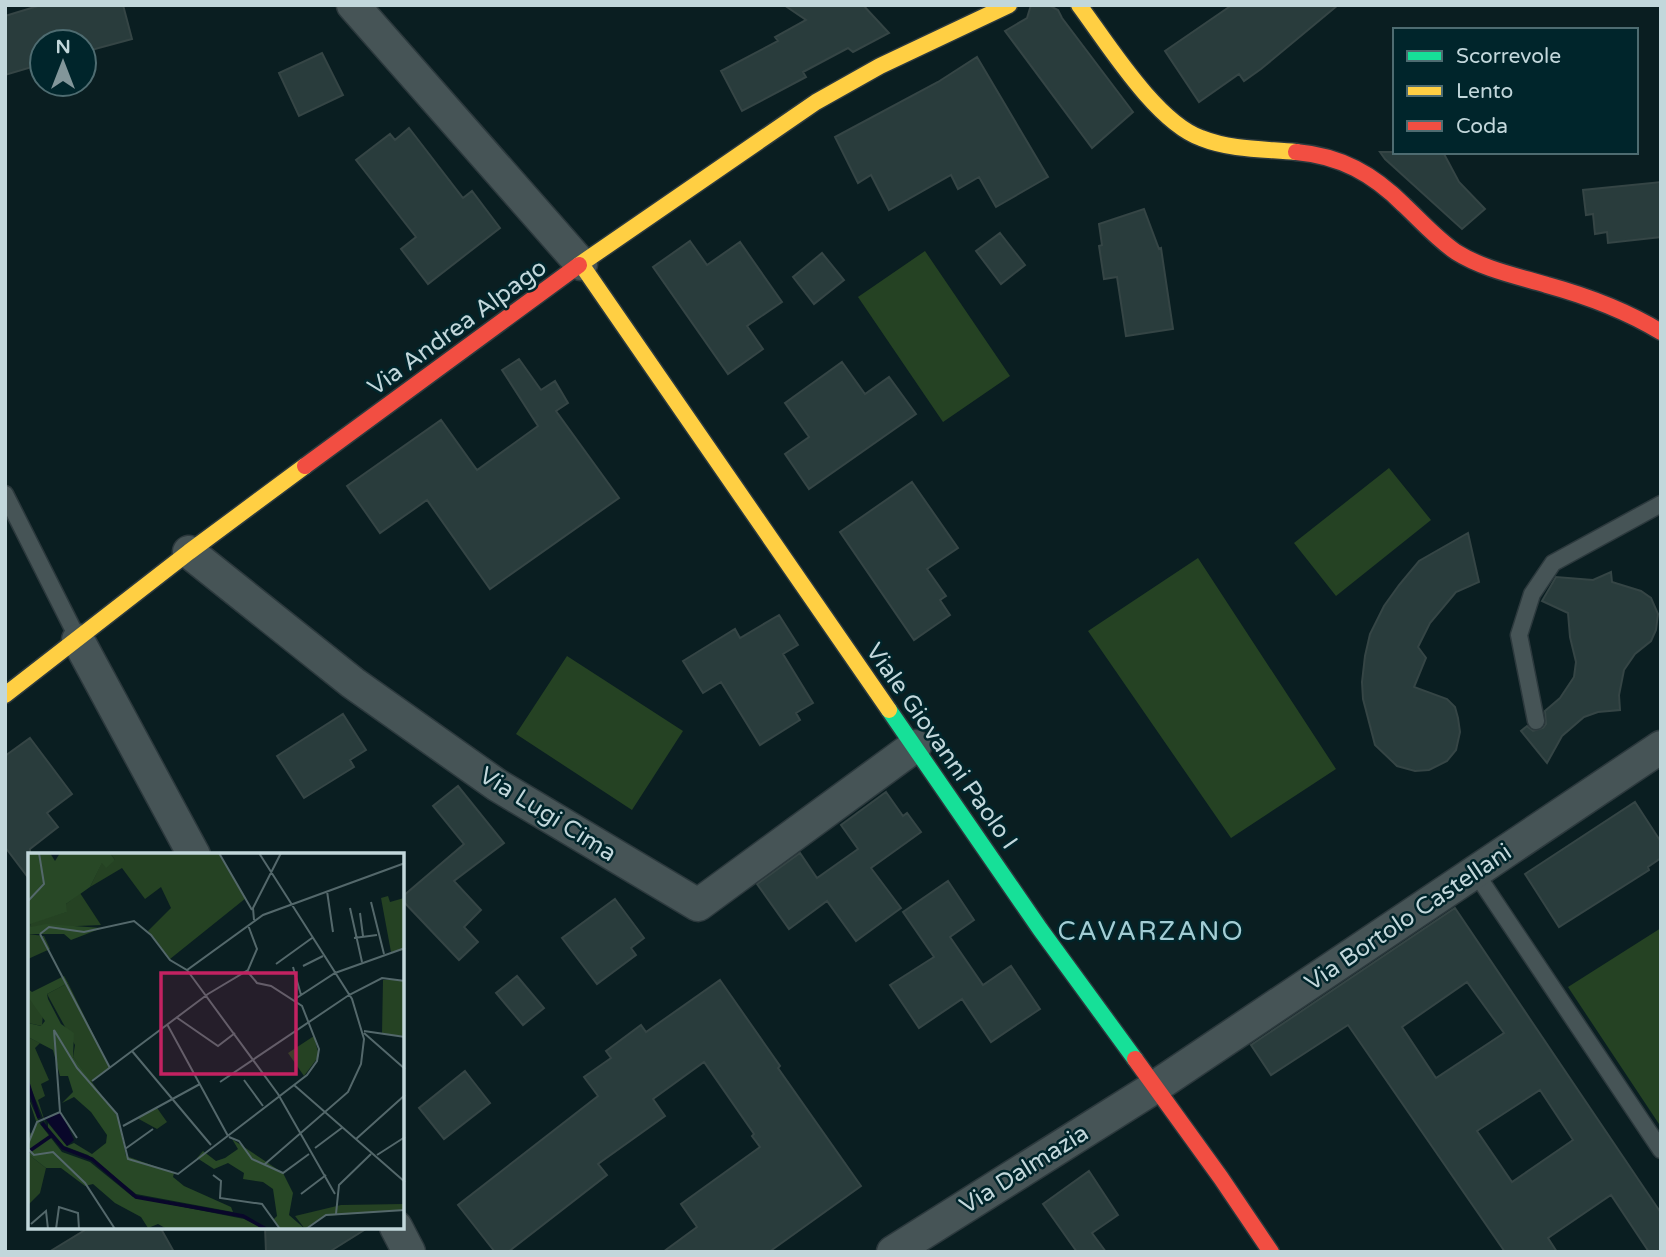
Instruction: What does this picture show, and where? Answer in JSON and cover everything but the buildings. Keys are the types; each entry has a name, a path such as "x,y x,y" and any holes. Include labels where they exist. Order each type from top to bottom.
{"street":[{"path":"353,5 581,264"},
{"name":"Via Andrea Alpago","path":"5,695 189,552 581,264 816,102 880,66 1009,5"},
{"path":"1079,5 1159,109 1179,127 1221,144 1309,153 1348,163 1377,181 1447,245 1468,258 1590,298 1659,329"},
{"name":"Viale Giovanni Paolo I","path":"581,264 1040,929 1221,1178 1271,1252"},
{"name":"Via Lugi Cima","path":"189,552 353,683 497,785 698,905 915,746"},
{"path":"78,639 193,853"},
{"name":"Via Bortolo Castellani","path":"1155,1087 1661,747"},
{"name":"Via Dalmazia","path":"893,1252 1155,1087"},
{"path":"397,1229 410,1252"}],"lane":[{"path":"5,494 78,639"},
{"path":"1536,721 1519,635 1532,594 1553,563 1661,504"},
{"path":"1475,872 1661,1150"}],"green space":[{"path":"925,251 1010,376 943,422 858,297"},
{"path":"1389,468 1431,520 1336,596 1294,543"},
{"path":"1198,558 1336,769 1231,838 1088,631"},
{"path":"567,656 683,731 632,810 516,734"},
{"path":"1661,928 1661,1127 1568,987"}],"traffic: fast":[{"path":"889,710 1040,929 1135,1059"}],"traffic: slow":[{"path":"579,265 816,102 880,66 1009,5"},
{"path":"1079,5 1150,99 1184,129 1224,145 1296,152"},
{"path":"581,264 889,710"},
{"path":"5,695 305,466"}],"traffic: jam":[{"path":"1296,152 1342,162 1368,176 1392,194 1442,241 1466,258 1500,272 1562,289 1620,310 1661,332"},
{"path":"305,466 579,265"},
{"path":"1135,1059 1271,1252"}],"district":[{"name":"CAVARZANO","path":"1151,931"}]}
